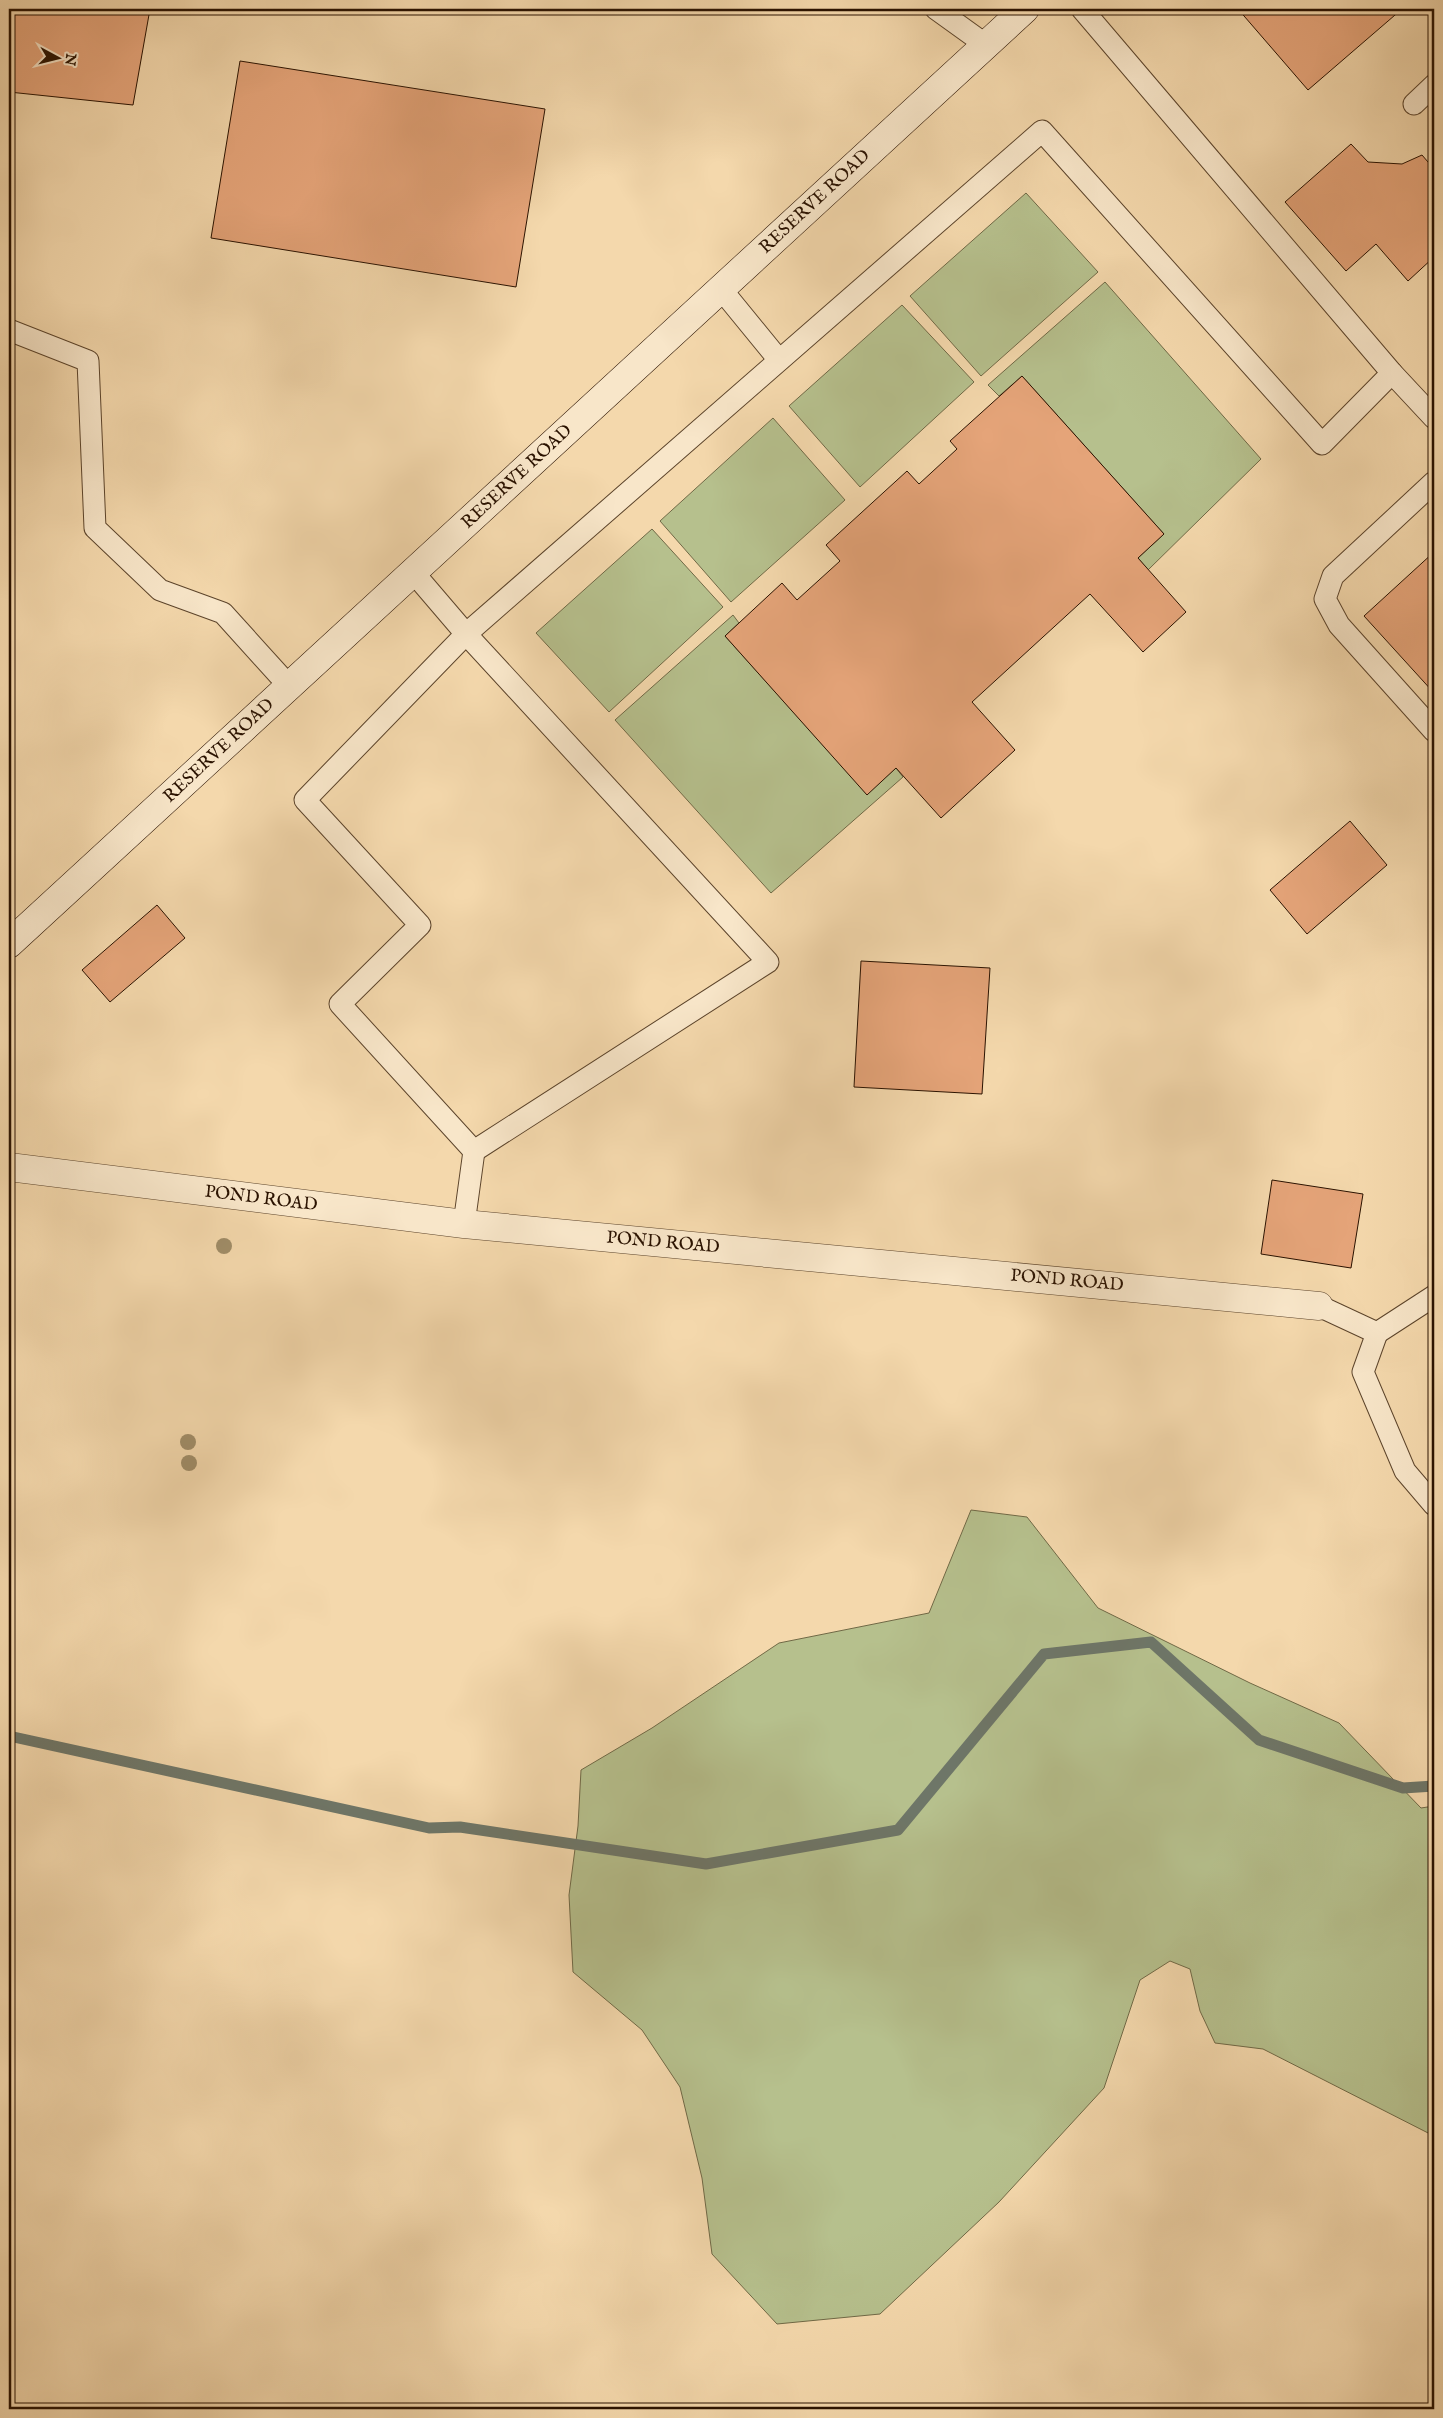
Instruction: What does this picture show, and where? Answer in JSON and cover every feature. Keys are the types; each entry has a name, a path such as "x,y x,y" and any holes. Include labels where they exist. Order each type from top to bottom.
{"street":[{"name":"RESERVE ROAD","path":"9,944 1025,9"},
{"name":"POND ROAD","path":"9,1167 464,1224 1319,1306"}],"lane":[{"path":"936,9 986,44"},
{"path":"1082,9 1392,373 1434,418"},
{"path":"1414,104 1434,85"},
{"path":"474,1151 340,1004 420,925 306,800 466,634 1042,131 1322,444 1392,373"},
{"path":"721,289 779,360"},
{"path":"9,330 88,361 95,528 160,590 222,613 289,686"},
{"path":"1434,482 1333,576 1325,600 1339,625 1434,731"},
{"path":"413,572 466,634 768,962 474,1151 464,1224"},
{"path":"1434,1296 1377,1333 1363,1372 1405,1471 1434,1505"},
{"path":"1319,1306 1377,1333"}],"green space":[{"path":"1026,193 1098,272 981,376 910,296"},
{"path":"1105,282 1261,459 1148,570 1138,558 1164,534 1022,376 999,396 988,385"},
{"path":"902,305 974,382 860,487 789,406"},
{"path":"773,418 845,500 731,602 660,521"},
{"path":"652,529 723,607 609,712 536,633"},
{"path":"733,615 739,623 725,636 867,794 896,768 903,777 771,893 615,720"},
{"path":"971,1510 1027,1517 1098,1608 1250,1683 1339,1723 1421,1808 1434,1806 1434,2136 1263,2049 1215,2043 1200,2011 1190,1969 1170,1961 1140,1980 1104,2088 999,2202 880,2314 777,2324 712,2254 702,2178 680,2087 642,2030 573,1972 569,1895 578,1826 581,1770 652,1728 779,1643 929,1613"}],"building":[{"path":"9,9 150,9 133,105 9,92"},
{"path":"1238,9 1402,9 1308,90"},
{"path":"240,61 545,109 516,287 211,238"},
{"path":"1351,144 1368,162 1402,164 1422,155 1434,169 1434,257 1408,281 1376,244 1346,271 1285,202"},
{"path":"1022,376 1164,534 1138,558 1186,612 1143,652 1090,594 972,702 1015,750 941,818 896,768 867,795 725,636 782,583 797,600 840,561 826,545 907,471 919,484 957,449 950,441"},
{"path":"1434,552 1434,693 1364,616"},
{"path":"1350,821 1387,865 1307,934 1270,890"},
{"path":"157,905 185,938 110,1002 82,970"},
{"path":"861,961 990,968 982,1094 854,1087"},
{"path":"1272,1180 1363,1194 1351,1268 1261,1254"}],"waterway":[{"path":"9,1736 429,1828 460,1827 706,1864 898,1830 1044,1654 1151,1642 1259,1740 1403,1788 1434,1786"}]}
